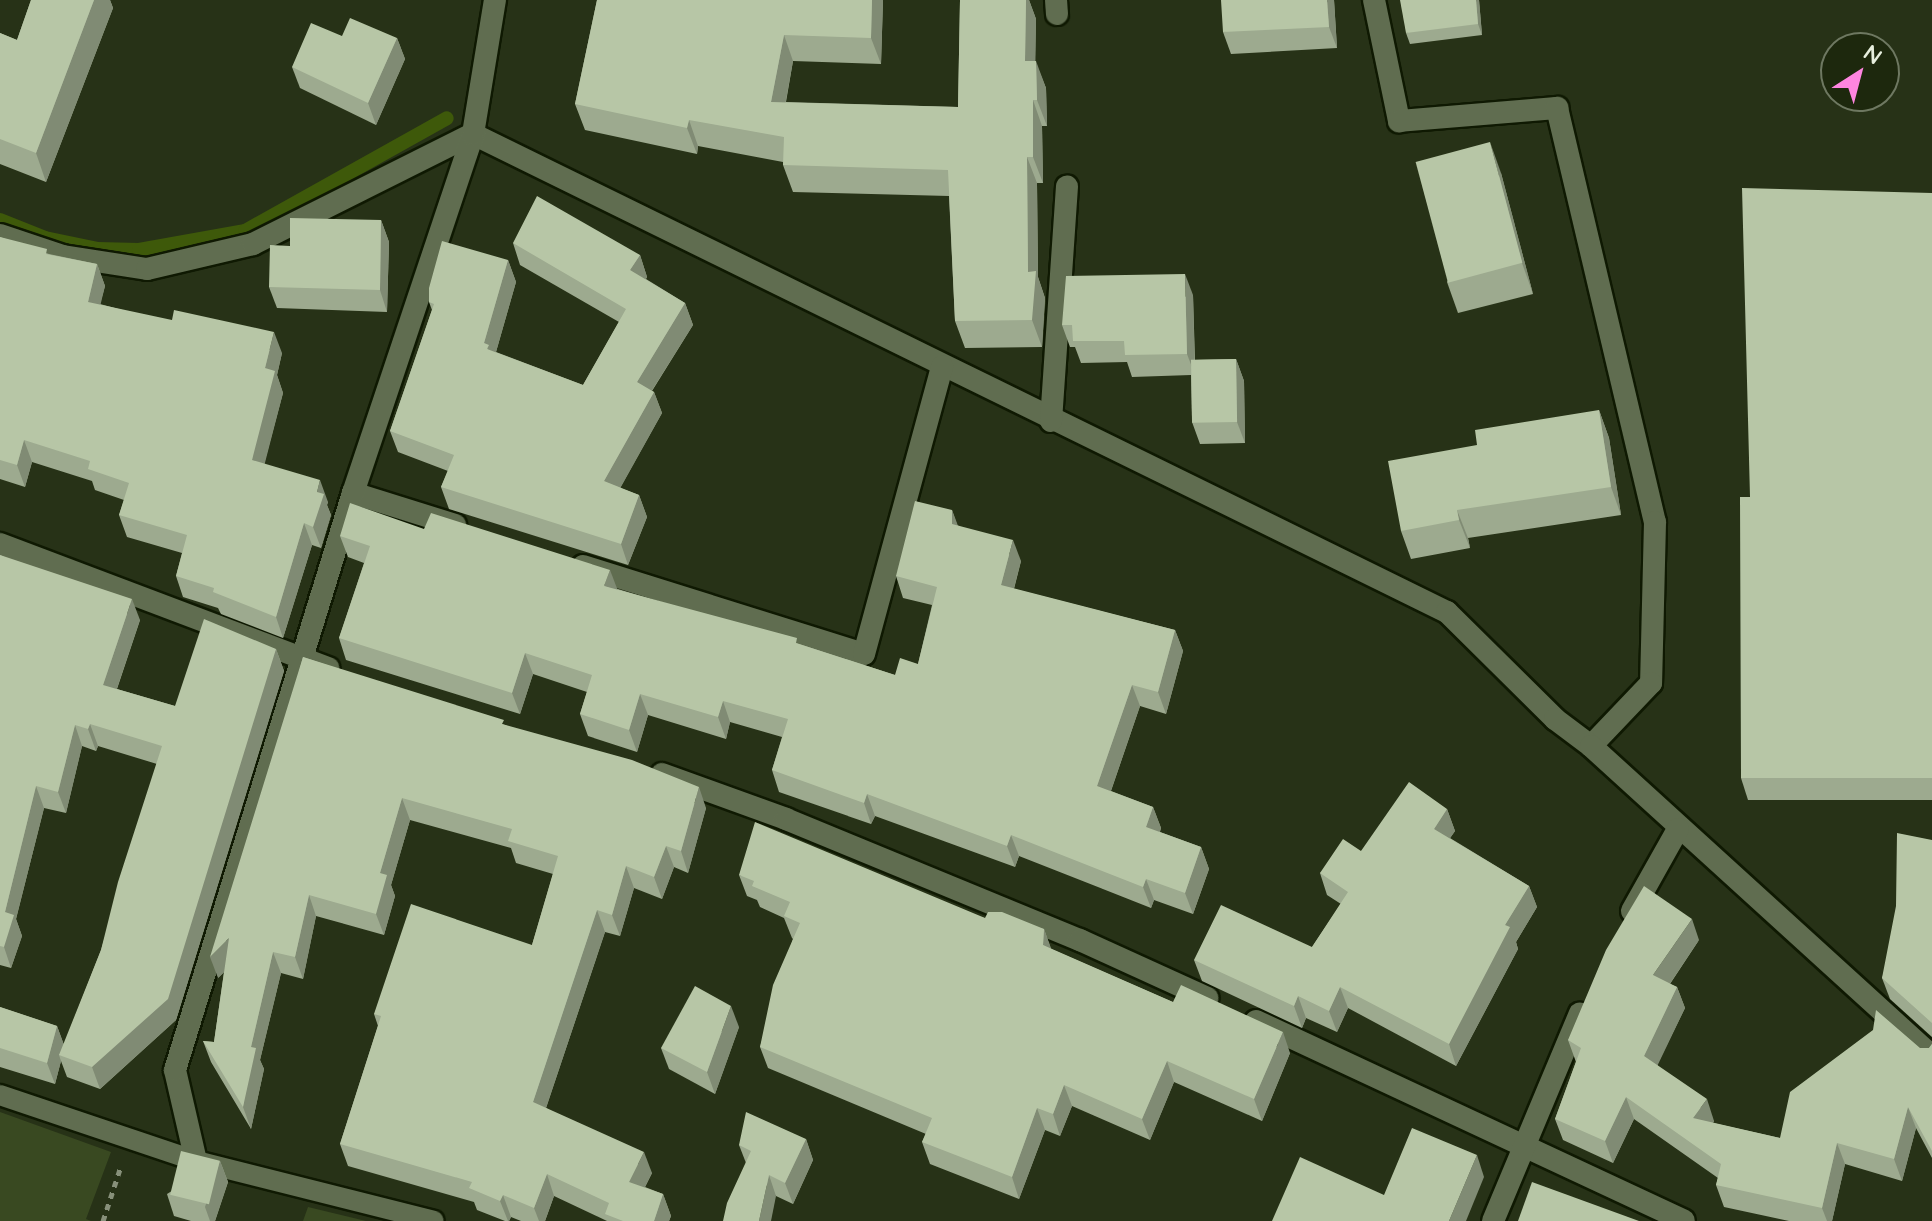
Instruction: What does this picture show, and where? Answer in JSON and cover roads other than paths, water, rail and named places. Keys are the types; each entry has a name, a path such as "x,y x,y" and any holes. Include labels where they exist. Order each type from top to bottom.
{"street":[{"path":"196,1161 175,1070 353,493 473,134 495,0"},
{"path":"1374,0 1399,121 1557,108 1655,522 1651,683 1591,746"},
{"path":"0,235 63,256 147,269 253,244 473,134"},
{"path":"473,134 1051,421 1447,612 1555,719 1591,746 1678,829 1932,1056"},
{"path":"1051,421 1067,187"},
{"path":"564,560 864,654 942,366"},
{"path":"353,493 473,531"},
{"path":"0,544 301,660 346,674"},
{"path":"643,768 786,819 1080,940 1684,1221"},
{"path":"1624,924 1678,829"},
{"path":"1493,1221 1589,992"}],"lane":[{"path":"0,1095 196,1161 434,1221"}],"waterway":[{"path":"0,220 45,238 97,249 139,250 245,231 447,118"}]}
